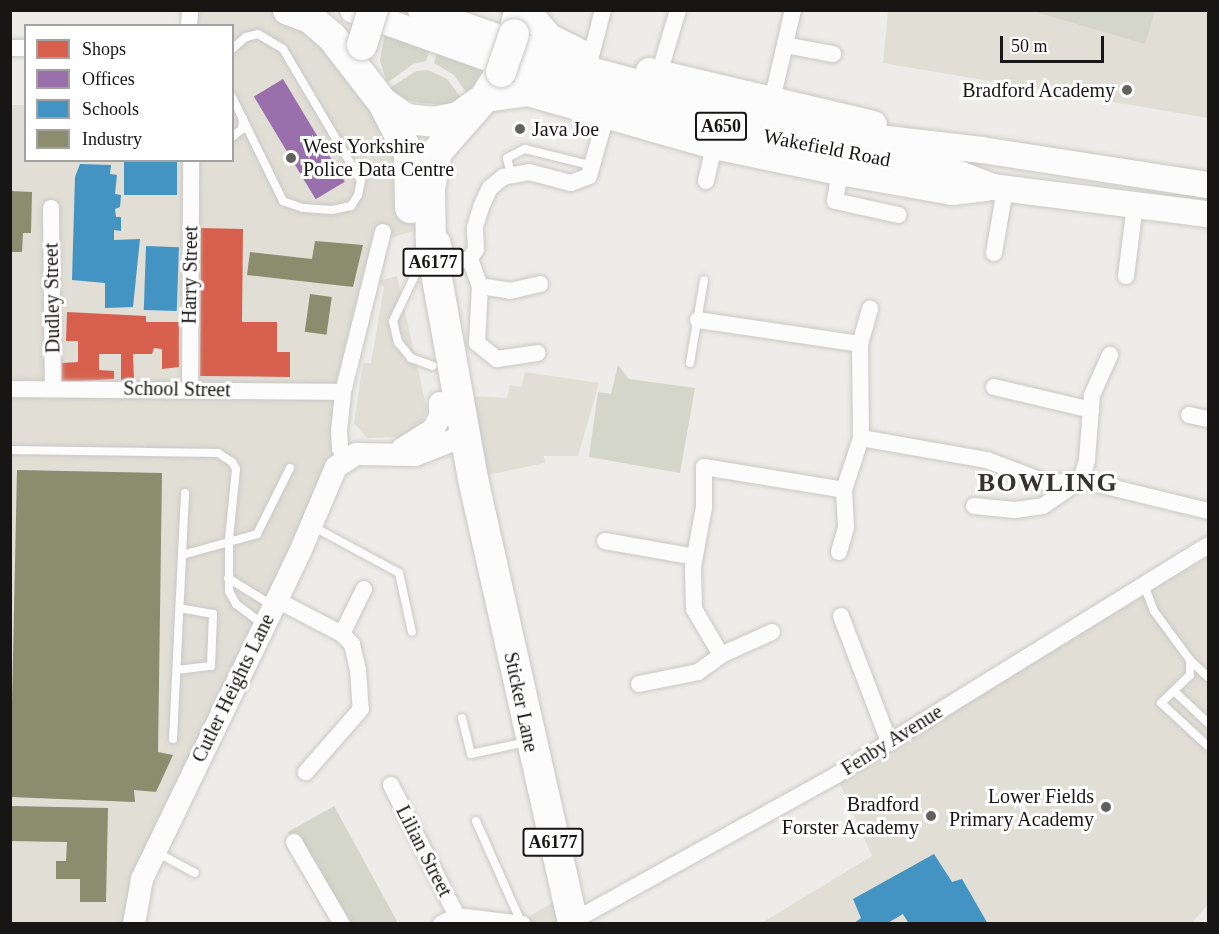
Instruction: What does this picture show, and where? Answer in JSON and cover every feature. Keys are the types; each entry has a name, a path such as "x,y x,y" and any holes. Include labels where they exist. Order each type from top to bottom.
{"highway":[{"path":"288,10 310,18 332,37 383,104 407,119 434,122 458,117 481,101"},
{"path":"362,78 362,45 373,10"},
{"name":"Sticker Lane","path":"520,18 501,72 481,101 436,152 430,189 435,275 460,437 473,479 529,741 572,923"},
{"name":"Sticker Lane","path":"383,104 404,140 410,161 414,277 440,403 460,437"}],"main road":[{"name":"A650","path":"353,10 457,36"},
{"name":"A650","path":"421,10 457,36"},
{"name":"A650","path":"520,18 550,37 591,56 982,150"},
{"name":"Wakefield Road","path":"457,36 586,69 704,104 818,131 982,150 1209,185"},
{"name":"Wakefield Road","path":"457,36 578,90 764,137 954,172 999,188 1209,214"},
{"path":"481,101 528,93 714,146 840,172 952,192 999,188"}],"street":[{"path":"591,56 603,10"},
{"path":"659,74 678,10"},
{"path":"772,99 793,10"},
{"path":"785,45 833,56"},
{"path":"430,189 439,197 446,257 453,262 470,259 476,249 478,215 490,188 510,174 529,172 571,183 589,176 595,163 606,116"},
{"path":"706,181 714,146"},
{"name":"Harry Street","path":"190,389 188,321 191,162"},
{"path":"840,172 835,201 898,216"},
{"path":"994,253 999,188"},
{"path":"1126,276 1135,205"},
{"name":"Dudley Street","path":"51,208 53,388"},
{"path":"383,232 343,392 339,431 340,448 345,458 356,454 395,452 414,454 460,437"},
{"path":"470,259 480,286 476,337 482,350 497,359 538,353"},
{"path":"480,286 510,291 540,284"},
{"path":"839,552 846,528 844,490 861,438 860,344 870,308"},
{"path":"698,320 860,344"},
{"path":"974,506 1015,510 1043,506 1081,480 1087,460 1092,395 1110,355"},
{"path":"994,387 1091,410"},
{"name":"School Street","path":"10,388 343,392"},
{"path":"395,452 433,430 440,417 440,403"},
{"path":"1189,415 1209,419"},
{"path":"861,438 987,460 1048,483 1081,480 1200,506 1209,511"},
{"name":"Cutler Heights Lane","path":"134,924 142,879 312,525 332,473 345,458"},
{"path":"721,655 694,609 695,557 704,507 704,467 844,490"},
{"path":"605,541 695,557"},
{"name":"Fenby Avenue","path":"572,923 889,742 1209,545"},
{"path":"342,634 364,589"},
{"path":"271,610 342,634 352,644 361,709 306,772"},
{"path":"841,616 889,742"},
{"path":"639,684 698,672 721,655 772,632"},
{"name":"Lilian Street","path":"391,785 449,920"},
{"path":"294,842 342,924"},
{"path":"449,920 522,923"}],"lane":[{"path":"234,47 246,37 258,34 283,49 361,181 358,195 351,206 332,210 283,201 234,102"},
{"path":"234,136 243,129 243,119"},
{"path":"510,174 507,158 525,149 589,165 595,163"},
{"path":"690,363 704,280"},
{"path":"10,450 218,453 232,462 236,469 229,539 229,591 236,604 271,610"},
{"path":"182,555 229,539 258,534 290,468"},
{"path":"173,739 185,493"},
{"path":"312,525 399,573 412,632"},
{"path":"228,578 271,610"},
{"path":"1144,585 1154,611 1190,660 1209,677"},
{"path":"177,670 211,666 213,614 180,608"},
{"path":"1190,660 1190,675 1161,703 1209,746"},
{"path":"1174,691 1209,723"},
{"path":"462,718 471,754 529,741"},
{"path":"476,821 522,923"},
{"path":"155,852 195,873"}],"shaded area":[{"path":"1040,10 1155,11 1145,44 1039,13"},
{"path":"190,11 269,11 319,26 362,78 404,140 417,230 381,241 340,448 134,923 11,923 10,105 24,105 24,162 234,162 234,24 189,24"},
{"name":"Bradford Academy","path":"888,11 1208,11 1208,118 883,63"},
{"path":"385,32 431,47 426,61 413,64 387,83 380,61"},
{"path":"438,50 485,65 468,95 454,75 434,63"},
{"path":"428,70 447,79 462,99 448,105 420,103 407,100 390,88 416,71"},
{"path":"397,276 427,410 420,427 403,437 367,438 354,423 363,363 371,363 384,287 378,281"},
{"path":"618,365 629,379 695,388 680,473 589,457 598,392 611,394"},
{"path":"525,372 599,383 578,456 544,456 545,463 487,475 471,396 507,398 510,385 521,387"},
{"name":"Lower Fields Primary Academy","path":"1208,557 1208,904 1192,923 760,924 872,856 836,775"},
{"path":"334,806 398,923 342,923 288,832"},
{"path":"566,894 569,924 521,922"}],"building: Shops":[{"path":"201,228 243,229 242,322 277,322 277,352 290,352 290,377 200,376"},
{"path":"67,312 146,316 146,322 179,322 179,367 162,369 162,349 154,348 152,354 133,354 134,380 121,380 121,354 99,354 99,370 114,371 114,379 62,382 62,363 78,362 78,341 66,341"}],"building: Offices":[{"path":"283,79 345,182 316,199 254,97"}],"building: Schools":[{"path":"124,162 177,162 177,195 124,195"},
{"path":"80,164 111,165 110,174 117,175 115,194 121,195 120,207 115,209 116,217 121,217 121,231 114,230 114,240 140,239 133,307 105,308 105,283 72,280 75,177"},
{"path":"146,246 179,247 177,311 144,310"},
{"path":"934,854 952,882 962,879 988,924 909,924 903,914 886,924 853,924 861,918 853,899"}],"building: Industry":[{"path":"10,191 32,192 31,233 23,233 22,252 10,252"},
{"path":"315,241 363,245 353,287 247,275 250,252 312,259"},
{"path":"310,294 332,297 326,335 305,332"},
{"path":"17,470 162,473 158,752 173,755 156,792 134,790 135,802 10,797"},
{"path":"10,806 108,808 106,902 80,902 80,879 56,879 56,861 66,861 67,842 10,841"}],"place":[{"name":"Bradford Academy","path":"1127,90"},
{"name":"Java Joe","path":"520,129"},
{"name":"West Yorkshire Police Data Centre","path":"291,158"},
{"name":"Lower Fields Primary Academy","path":"1106,807"},
{"name":"Bradford Forster Academy","path":"931,816"}],"district":[{"name":"BOWLING","path":"1048,483"}]}
